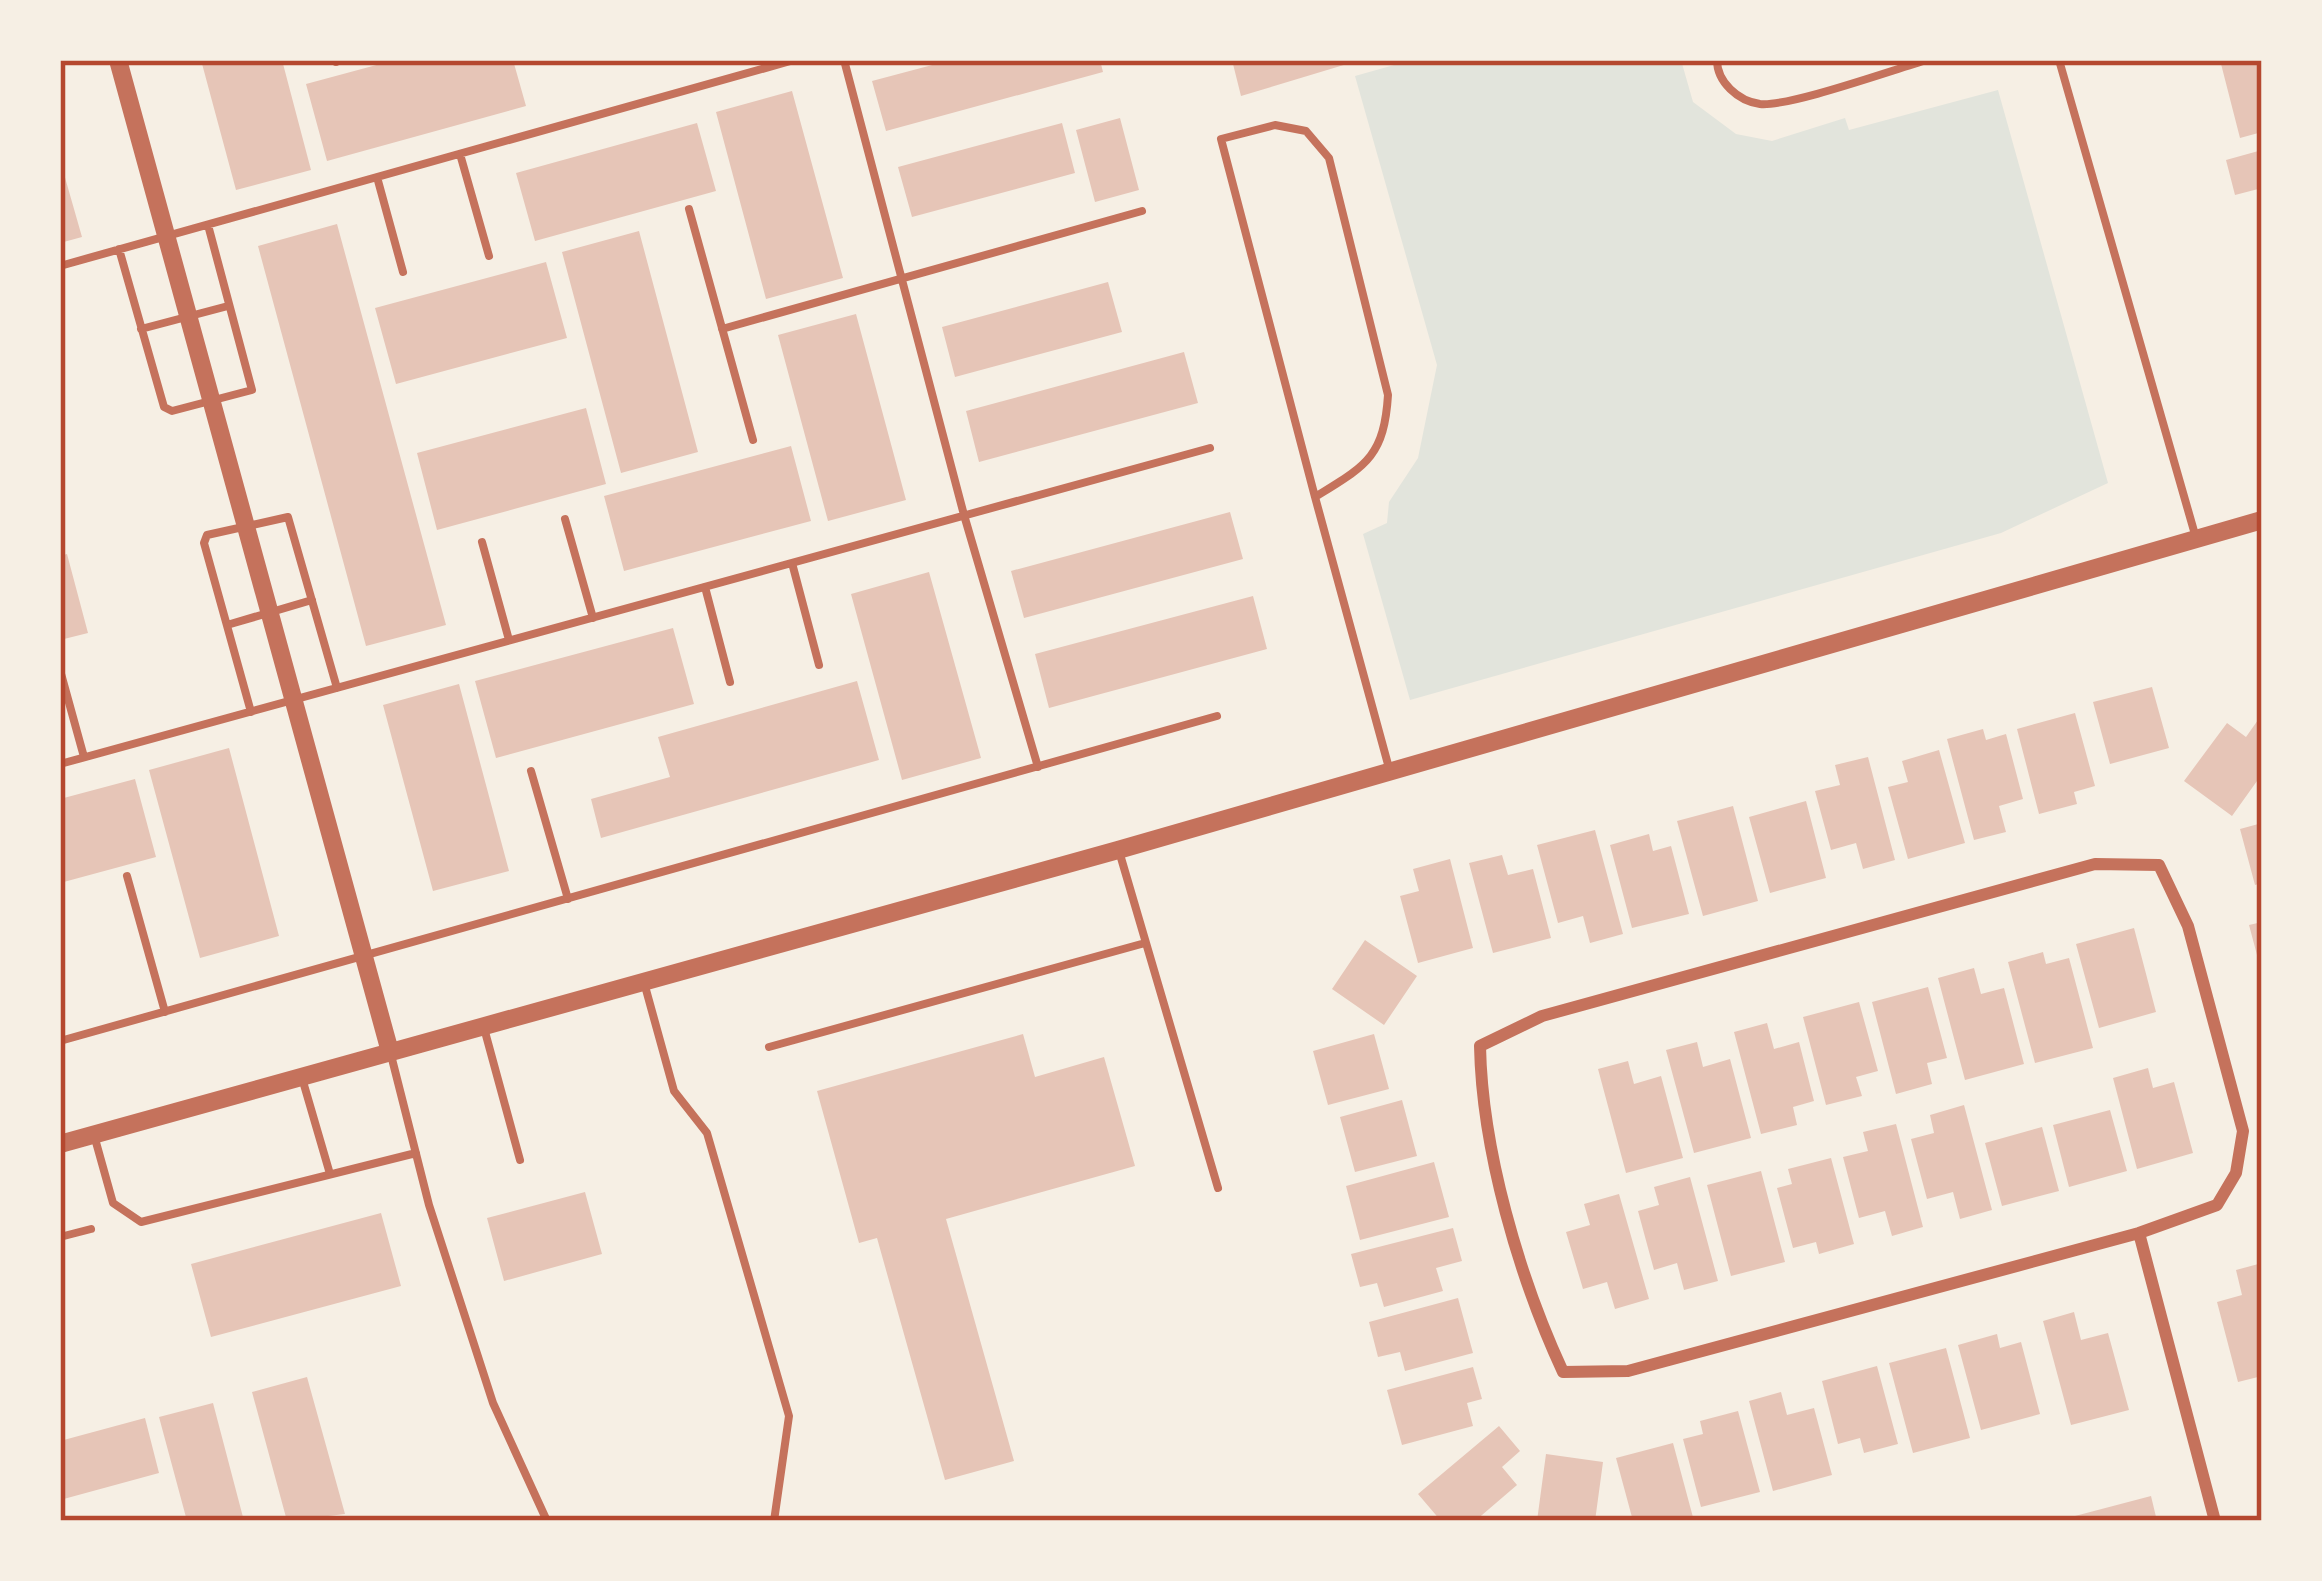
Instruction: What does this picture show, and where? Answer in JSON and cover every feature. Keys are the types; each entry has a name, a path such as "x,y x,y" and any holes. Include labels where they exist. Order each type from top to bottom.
{"street":[{"path":"118,60 389,1048"},
{"path":"60,1144 389,1048 1118,850 2262,520"},
{"path":"2095,864 2159,865 2188,926 2242,1131 2236,1173 2217,1205 2139,1233 1628,1372 1563,1372 1541,1326 1481,1112 1480,1046 1542,1016 2095,864"},
{"path":"2139,1233 2215,1521"}],"lane":[{"path":"60,266 794,60"},
{"path":"844,60 964,515 1038,766"},
{"path":"1717,60 1717,69 1736,97 1764,105 1927,60"},
{"path":"2059,60 2197,540"},
{"path":"1315,497 1366,465 1386,433 1388,395 1329,158 1306,130 1275,125 1221,139 1315,497 1390,770"},
{"path":"460,154 489,256"},
{"path":"377,177 403,272"},
{"path":"689,209 753,440"},
{"path":"722,329 1142,212"},
{"path":"119,250 164,407 172,411 252,390 208,225"},
{"path":"141,328 228,306"},
{"path":"60,764 1210,448"},
{"path":"250,712 204,543 208,536 288,518 337,688"},
{"path":"566,519 593,618"},
{"path":"482,542 509,640"},
{"path":"792,563 820,665"},
{"path":"705,586 730,682"},
{"path":"227,626 312,600"},
{"path":"60,670 84,757"},
{"path":"60,1041 1217,716"},
{"path":"531,772 568,898"},
{"path":"1118,850 1218,1188"},
{"path":"127,876 165,1012"},
{"path":"769,1047 1145,943"},
{"path":"643,979 674,1091 707,1133 789,1416 774,1521"},
{"path":"483,1023 520,1160"},
{"path":"389,1048 416,1153 493,1403 548,1521"},
{"path":"301,1074 330,1174"},
{"path":"94,1134 113,1203 141,1222 416,1153"},
{"path":"60,1237 91,1228"}],"shaded area":[{"path":"1412,60 1681,60 1693,102 1736,134 1772,141 1845,118 1849,130 1998,90 2108,483 2001,533 1410,700 1363,534 1387,523 1389,502 1418,458 1437,365 1355,76"}],"building":[{"path":"201,60 282,60 311,170 236,190"},
{"path":"395,60 513,60 526,106 327,161 306,84"},
{"path":"951,60 1100,60 1103,72 886,131 872,81"},
{"path":"1232,60 1357,60 1357,61 1241,96"},
{"path":"2220,60 2262,60 2262,132 2240,138"},
{"path":"792,91 843,278 766,299 716,112"},
{"path":"1120,118 1139,190 1095,202 1076,130"},
{"path":"697,123 716,191 535,241 516,173"},
{"path":"1062,123 1075,173 912,217 898,167"},
{"path":"2262,150 2262,188 2235,195 2226,160"},
{"path":"60,160 82,237 60,243"},
{"path":"337,224 446,625 366,646 258,246"},
{"path":"639,231 698,452 621,473 562,252"},
{"path":"546,262 567,338 396,384 375,308"},
{"path":"1108,282 1122,332 955,377 942,327"},
{"path":"856,314 906,500 828,521 778,335"},
{"path":"1184,352 1198,403 979,462 966,411"},
{"path":"586,408 606,484 437,530 417,453"},
{"path":"791,446 811,521 624,571 604,496"},
{"path":"1230,512 1243,559 1024,618 1011,571"},
{"path":"67,554 88,633 60,640 60,556"},
{"path":"929,572 981,758 902,780 851,594"},
{"path":"1253,596 1267,649 1049,708 1035,654"},
{"path":"673,628 694,704 496,758 475,681"},
{"path":"857,681 879,760 601,838 591,799 670,777 658,737"},
{"path":"459,684 509,871 433,891 383,705"},
{"path":"2152,687 2169,748 2110,764 2093,702"},
{"path":"2075,713 2095,786 2074,792 2077,804 2039,814 2017,729"},
{"path":"2258,720 2262,774 2232,816 2184,781 2227,723 2246,737"},
{"path":"1983,729 1986,740 2006,734 2023,799 1999,806 2006,832 1974,840 1947,739"},
{"path":"229,748 279,936 200,958 149,770"},
{"path":"1939,750 1965,843 1908,859 1888,787 1908,782 1902,761"},
{"path":"1868,757 1895,860 1863,869 1856,843 1831,850 1815,791 1840,785 1835,765"},
{"path":"135,779 156,857 60,883 60,799"},
{"path":"1806,801 1826,878 1770,893 1749,817"},
{"path":"1733,806 1758,901 1703,916 1677,821"},
{"path":"2262,823 2262,883 2255,885 2240,829"},
{"path":"1595,830 1623,934 1590,943 1583,916 1558,923 1537,845"},
{"path":"1649,834 1653,851 1671,846 1689,914 1632,928 1610,845"},
{"path":"1502,855 1508,875 1533,869 1551,938 1493,953 1469,863"},
{"path":"1450,859 1473,948 1418,963 1400,896 1419,891 1413,869"},
{"path":"2262,922 2262,954 2257,955 2249,925"},
{"path":"2134,928 2156,1012 2099,1028 2076,944"},
{"path":"1365,940 1417,976 1384,1025 1332,989"},
{"path":"2043,952 2046,964 2069,958 2093,1048 2035,1063 2008,962"},
{"path":"1974,968 1981,994 2004,988 2024,1064 1965,1080 1938,978"},
{"path":"1928,987 1947,1058 1927,1063 1932,1084 1896,1094 1872,1002"},
{"path":"1859,1002 1878,1071 1856,1077 1862,1096 1826,1105 1803,1017"},
{"path":"1767,1023 1774,1049 1799,1042 1814,1101 1793,1107 1797,1125 1761,1134 1734,1032"},
{"path":"1023,1034 1035,1077 1104,1057 1135,1166 946,1219 1014,1461 945,1480 877,1238 859,1243 817,1091"},
{"path":"1374,1034 1389,1089 1328,1105 1313,1051"},
{"path":"1697,1042 1703,1067 1730,1059 1751,1138 1694,1153 1666,1050"},
{"path":"1628,1061 1634,1084 1661,1076 1683,1158 1626,1173 1598,1069"},
{"path":"2148,1068 2153,1088 2174,1082 2193,1153 2137,1169 2113,1078"},
{"path":"1402,1100 1417,1156 1355,1172 1340,1117"},
{"path":"1964,1105 1992,1210 1960,1219 1953,1192 1927,1199 1911,1139 1934,1133 1930,1115"},
{"path":"2110,1110 2127,1171 2069,1187 2053,1125"},
{"path":"1896,1124 1923,1227 1892,1236 1885,1211 1859,1218 1843,1157 1868,1151 1863,1132"},
{"path":"2042,1127 2059,1191 2002,1206 1985,1143"},
{"path":"1831,1158 1854,1244 1819,1254 1816,1242 1793,1248 1777,1188 1792,1184 1788,1169"},
{"path":"1434,1162 1449,1217 1360,1240 1346,1186"},
{"path":"1761,1171 1785,1262 1731,1276 1707,1185"},
{"path":"1690,1177 1718,1281 1684,1290 1677,1263 1654,1270 1638,1211 1659,1205 1654,1187"},
{"path":"585,1192 602,1254 504,1281 487,1218"},
{"path":"1619,1194 1649,1299 1615,1309 1607,1282 1583,1289 1566,1232 1590,1225 1584,1204"},
{"path":"381,1213 401,1286 211,1337 191,1264"},
{"path":"1453,1228 1462,1261 1436,1268 1443,1291 1384,1307 1377,1283 1360,1287 1351,1254"},
{"path":"2262,1263 2262,1376 2238,1382 2217,1302 2242,1295 2236,1270"},
{"path":"1458,1298 1473,1353 1405,1371 1400,1352 1378,1357 1369,1322"},
{"path":"2074,1312 2081,1340 2108,1333 2129,1410 2071,1425 2043,1321"},
{"path":"1997,1334 2000,1348 2021,1342 2040,1414 1981,1430 1958,1345"},
{"path":"1946,1348 1970,1438 1913,1453 1889,1363"},
{"path":"1877,1366 1898,1444 1864,1453 1860,1438 1838,1444 1822,1381"},
{"path":"1473,1367 1482,1399 1467,1403 1473,1426 1402,1445 1387,1390"},
{"path":"307,1377 345,1514 287,1521 252,1392"},
{"path":"1781,1392 1787,1415 1814,1408 1832,1475 1773,1491 1749,1401"},
{"path":"213,1403 244,1521 187,1521 159,1417"},
{"path":"1738,1411 1760,1492 1701,1507 1683,1439 1703,1434 1700,1421"},
{"path":"145,1418 159,1473 60,1500 60,1441"},
{"path":"1499,1426 1520,1451 1502,1467 1517,1485 1475,1521 1441,1521 1418,1494"},
{"path":"1673,1443 1694,1521 1633,1521 1616,1458"},
{"path":"1546,1454 1603,1462 1595,1521 1537,1521"},
{"path":"2151,1496 2157,1521 2076,1521 2075,1516"}]}
